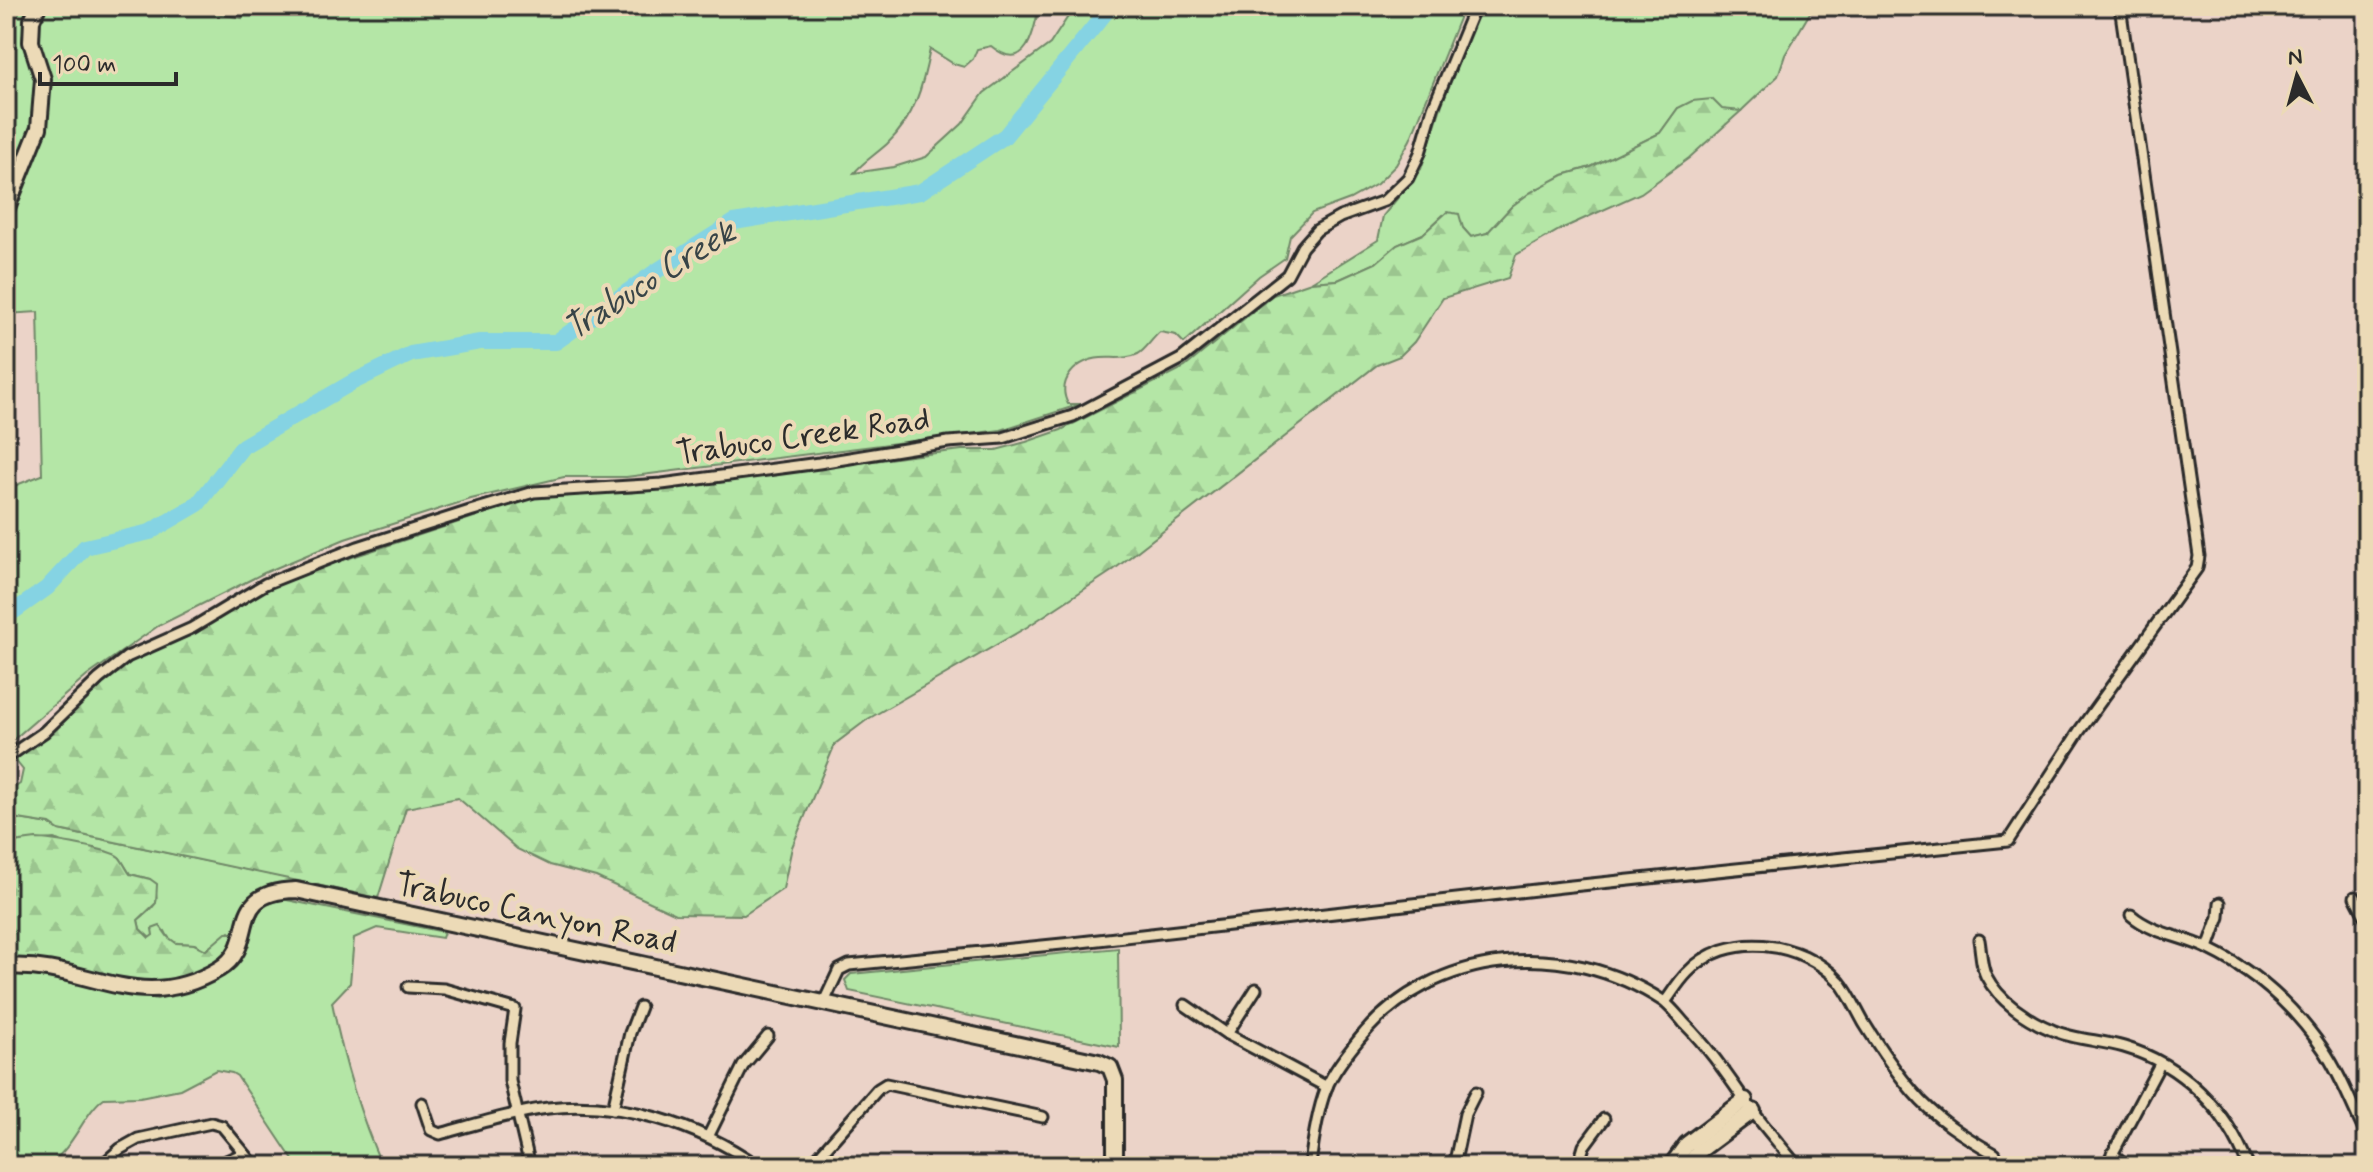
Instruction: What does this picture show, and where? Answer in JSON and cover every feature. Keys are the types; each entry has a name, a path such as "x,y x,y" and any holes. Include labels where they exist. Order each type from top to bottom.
{"main road":[{"path":"6,210 39,128 43,79 31,42 32,20 38,6"},
{"name":"Trabuco Canyon Road","path":"6,967 50,971 140,990 173,988 218,970 230,960 239,944 249,910 257,899 274,891 296,890 1099,1062 1110,1067 1115,1080 1115,1166"},
{"path":"1671,1166 1687,1144 1749,1106"},
{"path":"1688,1166 1698,1152 1749,1106"}],"street":[{"name":"Trabuco Creek Road","path":"6,758 44,732 99,679 127,657 192,628 265,584 358,547 470,511 534,492 662,484 948,442 1003,438 1073,416 1181,359 1287,275 1302,247 1317,230 1340,217 1384,201 1408,178 1475,6"},
{"path":"823,1004 839,970 849,965 2008,841 2080,730 2197,568 2199,556 2120,6"},
{"path":"2355,897 2367,920"},
{"path":"2208,948 2219,917 2220,903"},
{"path":"2131,915 2143,926 2208,948 2245,970 2285,1002 2325,1051 2367,1137"},
{"path":"1979,940 1986,975 2010,1006 2052,1031 2126,1047 2192,1084 2219,1112 2238,1141 2248,1166"},
{"path":"1665,1002 1688,972 1711,955 1732,947 1769,945 1810,956 1840,982 1877,1044 1914,1093 1958,1133 1995,1154"},
{"path":"1310,1166 1314,1136 1327,1087 1350,1050 1377,1017 1413,991 1443,975 1485,963 1517,959 1556,961 1609,973 1665,1002 1710,1049 1749,1106 1797,1166"},
{"path":"408,987 444,989 515,1009 510,1043 510,1081 530,1166"},
{"path":"1227,1034 1256,989"},
{"path":"1185,1005 1227,1034 1327,1087"},
{"path":"613,1109 630,1033 640,1007"},
{"path":"708,1137 743,1066 768,1036"},
{"path":"2106,1166 2160,1064"},
{"path":"810,1166 878,1089 886,1084 1043,1117"},
{"path":"1454,1166 1465,1114 1476,1092"},
{"path":"422,1103 431,1130 440,1134 518,1113 551,1108 613,1109 651,1116 708,1137 737,1151 758,1166"},
{"path":"1578,1166 1584,1146 1604,1119"},
{"path":"101,1166 120,1149 138,1139 217,1123 255,1166"},
{"path":"215,1166 244,1153"},
{"path":"2112,1153 2126,1166"}],"green space":[{"path":"6,6 32,6 39,79 34,123 6,186"},
{"path":"42,6 179,6 242,18 243,6 1039,6 1031,38 1020,53 1013,56 991,46 977,49 973,59 964,67 930,49 921,88 905,123 854,173 894,167 926,157 962,124 984,93 1050,44 1075,6 1464,6 1410,140 1396,165 1377,184 1350,199 1312,213 1290,236 1285,258 1259,276 1184,343 1176,335 1160,332 1138,354 1124,358 1101,358 1076,367 1067,380 1065,396 1068,404 1081,404 1001,430 626,477 564,477 471,499 345,539 264,573 158,626 87,676 6,746 6,489 42,475 38,312 6,314 6,222 44,129 36,19"},
{"path":"1484,6 1814,6 1785,55 1778,76 1741,111 1678,108 1660,133 1591,167 1563,175 1512,206 1488,233 1471,237 1443,215 1423,234 1397,245 1376,263 1338,280 1311,282 1378,240 1383,216 1421,169 1442,104 1473,25"},
{"path":"1712,99 1722,109 1741,111 1689,158 1641,193 1561,229 1516,255 1508,278 1443,298 1414,342 1400,356 1377,365 1112,571 1027,627 868,719 835,744 792,847 783,889 744,915 676,914 596,877 550,865 517,849 458,798 406,808 378,898 59,830 50,824 6,817 6,793 20,784 23,770 15,760 56,728 125,662 292,577 541,495 690,486 910,456 996,450 1026,442 1061,430 1185,367 1273,295 1311,282 1338,280 1376,263 1397,245 1423,234 1447,212 1459,214 1463,228 1471,237 1487,233 1512,206 1531,192 1660,133 1678,108 1692,101"},
{"path":"6,817 50,824 59,830 315,884 313,889 276,885 254,895 237,937 230,932 206,950 194,944 174,942 165,931 150,938 140,929 138,920 156,903 156,893 150,879 130,874 120,858 94,848 74,846 54,839 6,843"},
{"path":"36,839 113,854 130,874 157,884 156,903 138,920 140,929 149,938 153,935 152,929 160,926 176,943 194,944 206,950 226,933 235,933 237,937 222,961 200,973 157,986 6,962 6,843"},
{"path":"282,899 444,932 442,938 377,928 354,938 350,983 332,1002 352,1086 382,1166 297,1166 237,1076 216,1070 180,1089 140,1097 104,1098 54,1160 36,1167 6,1166 6,972 78,982 157,999 215,977 237,964 261,907"},
{"path":"1118,948 1119,1047 849,991 845,980 851,974"}],"waterway":[{"name":"Trabuco Creek","path":"6,617 47,588 85,547 150,532 198,504 243,446 351,383 411,354 480,342 556,342 655,272 734,222 920,192 1005,136 1111,6"}]}
